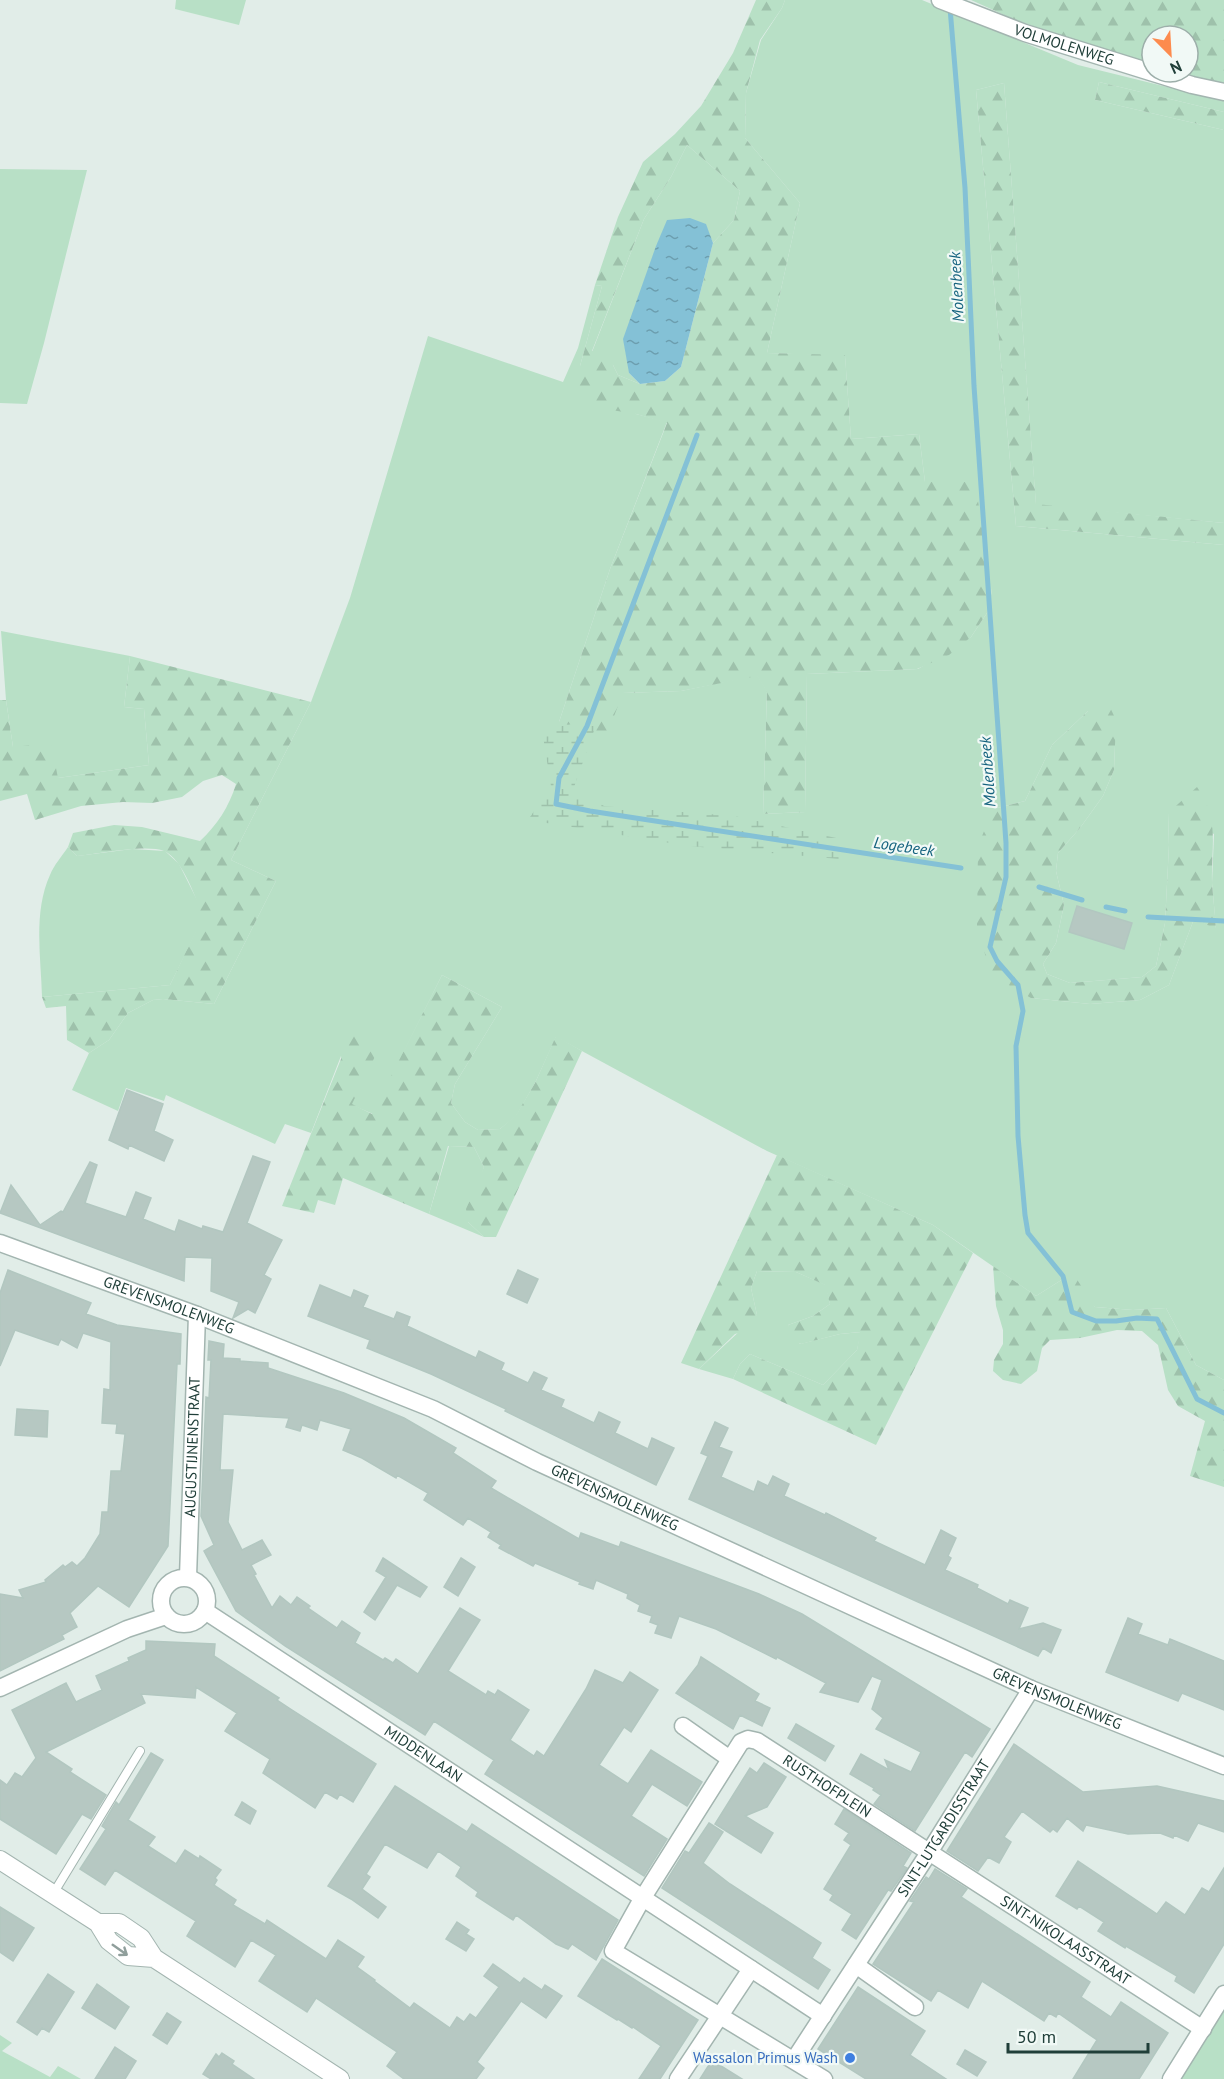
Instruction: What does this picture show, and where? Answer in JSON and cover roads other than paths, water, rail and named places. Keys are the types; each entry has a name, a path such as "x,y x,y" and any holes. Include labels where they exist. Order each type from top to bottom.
{"street":[{"name":"VOLMOLENWEG","path":"940,0 1025,33 1192,85 1224,92"},
{"name":"GREVENSMOLENWEG","path":"0,1243 197,1315 433,1409 589,1487 1031,1689 1224,1766"},
{"name":"AUGUSTIJNENSTRAAT","path":"188,1577 197,1315"},
{"path":"181,1577 195,1580 206,1591 205,1611 196,1621 187,1624 177,1623 166,1616 160,1603 164,1588 171,1581 181,1577"},
{"name":"MIDDENLAAN","path":"205,1611 823,2016"},
{"path":"0,1688 127,1629 166,1616"},
{"name":"SINT-LUTGARDISSTRAAT","path":"794,2060 930,1851 1031,1689"},
{"path":"683,1726 730,1759"},
{"name":"RUSTHOFPLEIN","path":"642,1899 741,1742 748,1739 757,1741 930,1851"},
{"name":"SINT-NIKOLAASSTRAAT","path":"930,1851 1203,2029"},
{"path":"0,1860 98,1923 119,1923 141,1938 154,1958 340,2079"},
{"path":"642,1899 613,1951 824,2079"},
{"path":"856,1965 915,2007"},
{"path":"678,2079 751,1969"},
{"path":"1171,2079 1224,1994"}],"lane":[{"path":"53,1894 140,1751"}],"water":[{"path":"690,218 706,224 713,243 681,367 665,381 640,384 629,373 623,339 667,220"}],"waterway":[{"name":"Molenbeek","path":"950,8 965,188 974,386 1006,843 1006,877 990,947 997,961 1018,985 1023,1011 1016,1046 1018,1136 1028,1233 1063,1276 1072,1312 1096,1321 1157,1319 1197,1399 1224,1413"},
{"path":"697,435 587,726 559,778 556,804 961,868"},
{"name":"Logebeek","path":"1039,887 1082,900"},
{"name":"Logebeek","path":"1106,907 1125,911"},
{"name":"Logebeek","path":"1148,917 1224,921"}],"place":[{"name":"Wassalon Primus Wash","path":"850,2058"}]}
